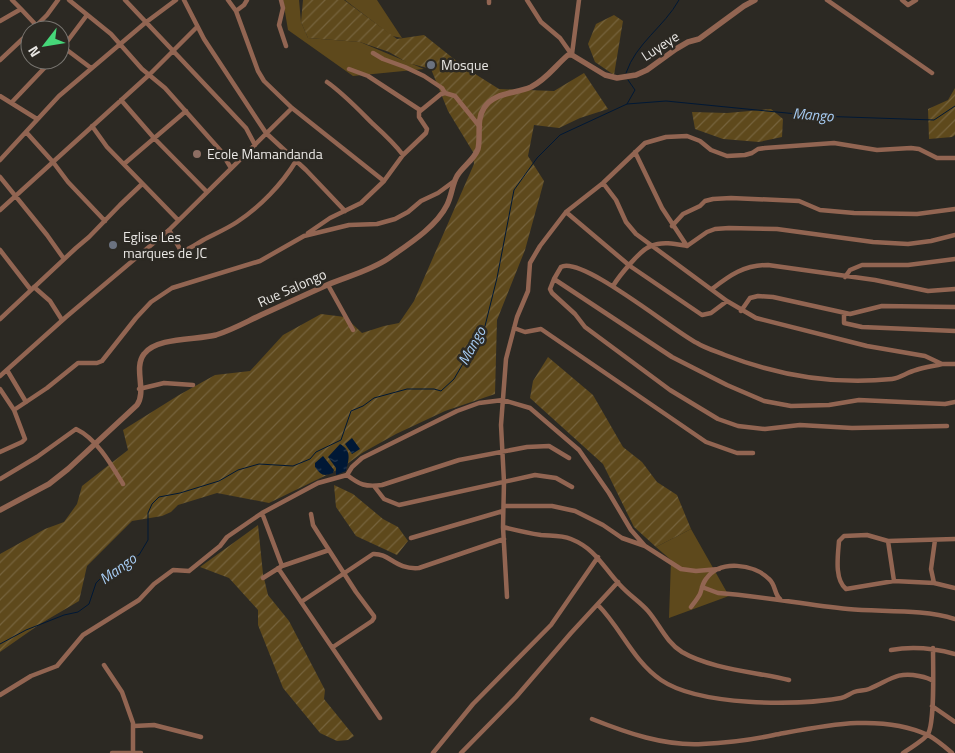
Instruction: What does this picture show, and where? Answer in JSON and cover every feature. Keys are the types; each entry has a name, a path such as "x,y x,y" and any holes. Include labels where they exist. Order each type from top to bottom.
{"street":[{"path":"12,0 31,20"},
{"path":"40,20 58,0"},
{"path":"69,0 111,34 142,69 150,74 186,111 220,150 232,168"},
{"path":"125,0 246,128 255,145"},
{"path":"0,160 59,96 119,44 176,0"},
{"path":"184,0 197,27 266,133 345,211"},
{"path":"228,0 236,12 258,71 264,81 292,108 384,181"},
{"path":"236,12 247,0"},
{"path":"281,0 283,8 279,25 286,46"},
{"path":"527,0 541,22 560,38 572,55"},
{"path":"572,55 579,0"},
{"name":"Luyeye","path":"572,55 605,75 616,78 636,74 647,70 688,42 699,39 755,0"},
{"path":"827,0 932,73"},
{"path":"902,0 908,5 916,0"},
{"path":"0,22 21,10"},
{"path":"70,38 87,16"},
{"path":"0,210 150,74 197,27"},
{"path":"0,60 20,41"},
{"path":"373,53 383,60 424,76 442,88 445,93"},
{"path":"70,54 91,68"},
{"name":"Rue Salongo","path":"0,510 42,489 68,469 137,405 140,398 141,358 144,352 163,343 216,335 372,267 387,259 421,233 444,210 458,175 476,154 479,140 480,116 483,108 502,95 535,85 565,58 572,55"},
{"path":"349,69 368,76 420,110"},
{"path":"12,102 42,70"},
{"path":"327,82 336,88 392,141 403,155"},
{"path":"14,410 47,388 78,363 97,363 102,360 151,302 172,288 260,261 304,236 330,218 361,203 384,181 403,155 426,133 427,129 418,114 420,110 441,94 445,93 455,96 480,127"},
{"path":"0,96 36,119"},
{"path":"121,100 154,138 207,192"},
{"path":"0,376 62,320 169,230 292,108"},
{"path":"124,164 186,111"},
{"path":"92,126 107,147 178,220"},
{"path":"26,132 68,182 105,221"},
{"path":"507,597 503,527 504,482 501,426 506,358 514,328 528,291 530,263 551,229 566,212 603,183 645,143 666,136 687,136 700,141 711,150 727,156 744,155 765,148 834,143 877,150 911,148 919,149 937,158 955,158"},
{"path":"635,152 672,226 687,246"},
{"path":"169,230 183,251 229,227 264,200 291,170 296,161"},
{"path":"0,177 17,196 64,259"},
{"path":"304,236 349,225 377,224 395,219 454,182"},
{"path":"603,183 616,200 626,222 636,234 742,311 764,321 867,346 925,356 942,364"},
{"path":"1,316 33,289 142,184"},
{"path":"672,226 683,214 700,206 705,201 713,199 799,201 820,210 854,213 917,214 955,208"},
{"path":"566,212 630,266 702,315 711,313 727,301"},
{"path":"613,286 621,274 651,246 673,243 687,246 707,232 715,229 777,229 873,242 908,244 955,235"},
{"path":"0,250 33,289 50,301 62,320"},
{"path":"845,277 850,270 862,265 908,265 955,259"},
{"path":"947,426 852,428 800,425 765,429 738,426 718,420 646,374 586,327 550,289 561,268 569,265 579,267 613,286 698,344 756,366 782,373 857,382 873,379 894,379 916,370 942,364 955,364"},
{"path":"712,289 738,270 757,265 783,266 845,277 876,280 928,291 955,289"},
{"path":"554,279 672,357 727,386 764,401 791,406 829,405 859,400 945,404 955,402"},
{"path":"328,285 353,330"},
{"path":"742,311 750,298 758,296 773,297 844,313 857,313 882,306 955,307"},
{"path":"844,313 844,323 862,327 955,331"},
{"path":"514,328 525,332 541,329 706,442 737,453 752,453"},
{"path":"7,370 26,402"},
{"path":"139,389 164,383 193,385"},
{"path":"0,389 14,410 24,440 0,452"},
{"path":"0,695 31,676 56,666 81,637 139,600 154,584 172,570 189,571 220,546 227,537 262,513 318,483 347,475 352,467 362,458 449,414 479,403 503,400 530,408 579,450 609,493 631,530 645,546"},
{"path":"0,479 38,457 76,429 95,444 123,484"},
{"path":"347,475 360,485 382,485 459,460 527,447 550,446 569,458"},
{"path":"374,486 384,499 399,505 535,476 547,476 564,481 572,487"},
{"path":"411,538 504,509 552,506 575,511 603,525 622,538 645,546 681,569 696,571 731,566 748,567 761,572 772,581 779,598 789,601"},
{"path":"262,513 280,567 380,718"},
{"path":"311,514 313,525 344,575 374,618 333,647"},
{"path":"503,527 539,535 570,539 584,546 598,556 618,582 656,620 671,644 682,652 713,664 753,674 789,680"},
{"path":"955,539 888,541 867,535 844,536 840,541 838,565 842,586 846,589 894,581 934,583 955,588"},
{"path":"302,602 373,554 384,556 406,568 419,568 504,539"},
{"path":"934,583 931,569 935,540"},
{"path":"888,541 894,581"},
{"path":"263,578 280,567 329,550"},
{"path":"433,753 473,704 551,624 598,556"},
{"path":"691,607 700,595 702,587 711,573 719,569"},
{"path":"461,753 516,697 618,582"},
{"path":"702,587 718,593 847,609 898,611 955,620"},
{"path":"598,605 645,667 670,685 702,695 736,702 799,702 843,698 855,692 870,689 893,676 914,675 933,681"},
{"path":"891,650 908,647 933,648 955,654"},
{"path":"903,753 928,735 932,706 933,648"},
{"path":"104,664 122,692 134,726 133,752"},
{"path":"932,706 955,722"},
{"path":"592,719 626,732 651,738 701,744 868,723 902,727 928,735 943,744 952,753"},
{"path":"134,726 152,725 201,737"},
{"path":"112,753 141,753"}],"shaded area":[{"path":"283,0 299,0 301,22 308,38 360,42 424,69 353,76 288,30"},
{"path":"303,0 344,0 397,39 424,35 464,67 499,89 554,91 584,73 608,109 580,118 559,128 534,125 528,156 544,181 525,250 497,320 495,394 445,411 396,434 362,453 343,467 269,503 217,493 178,505 171,512 162,516 132,521 87,566 79,601 40,624 0,652 0,554 45,529 64,522 77,504 82,486 128,450 123,430 215,375 250,371 283,335 321,314 345,317 362,333 399,323 414,301 474,164 473,152 448,111 431,69 408,63 389,52 360,42 308,38 301,22"},
{"path":"345,0 377,0 402,38 392,36"},
{"path":"614,15 623,21 614,75 595,62 588,44 596,24"},
{"path":"955,88 955,135 952,137 929,139 928,109 948,100"},
{"path":"771,109 783,119 782,137 759,142 723,139 695,129 692,112 727,113"},
{"path":"548,357 593,395 623,447 642,462 657,482 677,495 691,529 656,547 634,527 603,464 530,398 533,381"},
{"path":"334,485 353,494 383,519 398,527 408,541 397,555 356,536 336,507"},
{"path":"258,525 263,574 268,595 289,621 325,690 324,699 354,736 348,740 337,741 320,733 283,688 258,625 258,610 229,578 200,567"},
{"path":"691,529 729,596 669,618 671,560 656,547"}],"water":[{"path":"352,438 360,449 352,454 345,444"},
{"path":"340,444 348,452 349,459 346,471 336,475 336,468 328,457"},
{"path":"323,456 334,470 333,473 322,474 315,467 315,463"}],"waterway":[{"path":"626,73 636,53 666,19 679,0"},
{"path":"627,104 635,90 628,80"},
{"name":"Mango","path":"0,644 26,630 64,615 78,612 89,604 96,583 105,574 139,555 148,540 148,513 152,504 159,497 180,493 219,481 238,470 259,464 293,466 310,459 316,452 341,440 351,411 363,406 374,398 407,389 434,389 441,391 454,379 485,326 497,278 514,190 537,158 560,135 627,104 666,101 817,116 934,120 955,106"}],"place":[{"name":"Mosque","path":"431,65"},
{"name":"Ecole Mamandanda","path":"197,154"},
{"name":"Eglise Les marques de JC","path":"113,245"}]}
